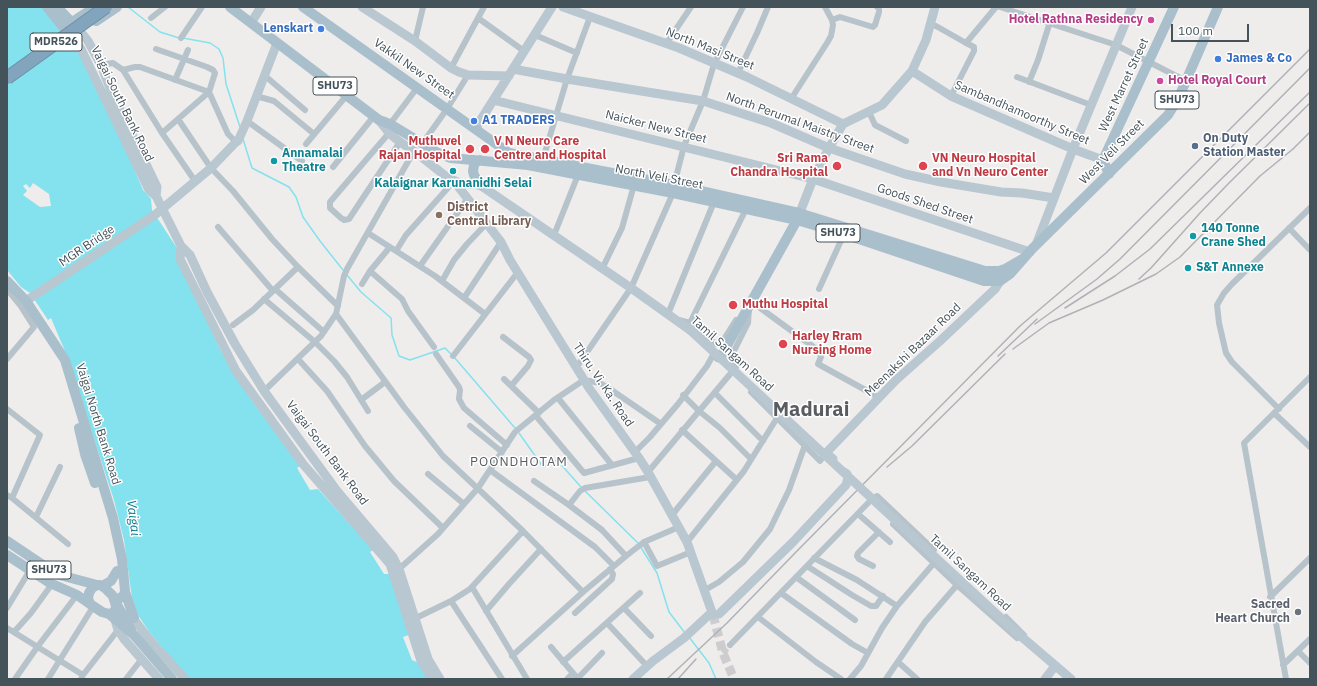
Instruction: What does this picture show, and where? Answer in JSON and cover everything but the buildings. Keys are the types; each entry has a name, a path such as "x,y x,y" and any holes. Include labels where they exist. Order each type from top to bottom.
{"highway":[{"name":"MDR526","path":"7,78 106,7"}],"main road":[{"name":"Vaigai South Bank Road","path":"47,7 68,26 80,31"},
{"name":"Vaigai South Bank Road","path":"57,7 68,26 72,37"},
{"path":"68,26 95,7"},
{"path":"72,37 117,7"},
{"name":"North Veli Street","path":"230,7 390,129 451,158 528,165 634,185 674,189 714,202 746,209 798,216 844,234 984,281 1000,281"},
{"name":"Vakkil New Street","path":"303,7 510,153"},
{"name":"West Marret Street","path":"1103,160 1174,7"},
{"name":"West Veli Street","path":"1000,281 1010,274 1030,252 1168,115 1179,97 1218,7"},
{"path":"504,163 510,153"},
{"name":"North Veli Street","path":"510,153 798,216 985,271"},
{"path":"480,160 476,162 473,167 474,175 480,185"},
{"path":"1103,160 1109,174"},
{"path":"717,357 742,319 798,216"},
{"name":"West Veli Street","path":"985,271 999,271 1005,269 1030,252"},
{"path":"985,271 1000,281"},
{"name":"Vaigai North Bank Road","path":"7,281 29,300 54,344 65,360 113,518 122,558 125,592 134,618"},
{"name":"Vaigai North Bank Road","path":"54,344 58,362 78,423 85,454 107,518 116,559 118,590 116,602"},
{"name":"SHU73","path":"7,541 56,574 99,586 109,591 134,635"},
{"name":"SHU73","path":"7,555 52,584 77,595 92,606 112,617 134,635 172,679"},
{"path":"92,606 88,598 92,588 111,581 117,571"},
{"path":"112,617 115,611 116,602 125,592"}],"street":[{"path":"151,18 165,7"},
{"path":"181,38 202,7"},
{"path":"251,23 261,7"},
{"name":"North Perumal Maistry Street","path":"362,7 415,41 451,68 468,75 511,73 567,79 658,93 703,102 771,123 829,148 905,174 941,182 1001,192 1022,193 1054,198"},
{"path":"415,41 423,7"},
{"path":"451,68 484,7"},
{"path":"475,129 552,7"},
{"name":"North Masi Street","path":"563,7 579,10 590,17 666,44 738,73 843,124"},
{"path":"666,44 691,7"},
{"path":"576,368 631,288 674,189 684,146 703,102 714,64 742,7"},
{"path":"738,73 768,7"},
{"path":"791,99 827,44 832,30 832,20 825,7"},
{"path":"832,20 840,17 873,27 879,12 878,7"},
{"path":"798,216 813,179 843,124 882,105 912,71 926,40 935,7"},
{"path":"966,43 996,7"},
{"path":"1000,7 1017,10 1116,45 1186,81"},
{"path":"1030,252 1054,198 1132,7"},
{"path":"543,159 567,79 590,17"},
{"path":"478,18 524,51"},
{"path":"1029,82 1038,60 1050,22"},
{"path":"930,25 936,26 975,49 951,96"},
{"name":"Vaigai South Bank Road","path":"80,31 88,41 101,65 111,91 157,186 156,196 159,211 181,246 190,255 210,299 235,344 264,391 337,491 393,558 399,569 428,659 440,679"},
{"path":"535,34 577,52"},
{"name":"Vaigai South Bank Road","path":"72,37 81,48 150,190 156,196"},
{"name":"MGR Bridge","path":"29,300 159,211 211,168 237,141 246,125 277,42"},
{"path":"156,49 207,67 214,70 215,73 215,78 209,92 162,133"},
{"path":"176,80 188,50"},
{"path":"101,65 113,63 123,70 162,133 195,181"},
{"path":"123,70 135,67 140,68 209,92 228,134 237,141"},
{"name":"Sambandhamoorthy Street","path":"912,71 951,96 1073,149 1103,160"},
{"path":"264,75 305,110"},
{"path":"422,144 447,109 468,75"},
{"path":"1016,77 1091,105"},
{"path":"400,142 349,219 344,220 340,218 330,208 329,204 331,199 390,129 417,88"},
{"path":"306,144 347,95"},
{"path":"256,96 274,101 314,134"},
{"name":"Naicker New Street","path":"494,100 813,179"},
{"path":"869,112 875,125 906,141"},
{"path":"332,167 376,118"},
{"path":"178,119 211,168 233,191 272,239 338,306"},
{"path":"246,125 302,161"},
{"name":"Thiru. Vi. Ka. Road","path":"390,129 400,142 454,182 501,242 576,368 637,455 672,514 688,542 715,614"},
{"path":"264,391 315,342 336,314 344,276 347,269 414,151"},
{"path":"554,235 578,175"},
{"name":"Goods Shed Street","path":"813,179 1030,252"},
{"path":"396,251 406,235 454,182 480,185"},
{"name":"Tamil Sangam Road","path":"480,185 671,316 690,326 717,357 1016,632 1071,679"},
{"path":"602,269 622,228 634,185"},
{"path":"420,266 468,198"},
{"path":"671,316 714,202"},
{"path":"1310,208 1232,284 1224,293 1218,305 1219,323 1226,353 1232,362 1310,447"},
{"path":"746,209 690,326 716,344 721,344 738,317 750,304"},
{"path":"442,281 454,260 486,223"},
{"path":"218,227 274,290 324,332"},
{"path":"1289,228 1310,250"},
{"path":"368,233 442,281 485,314"},
{"path":"819,288 844,234"},
{"path":"464,298 501,242"},
{"name":"Vaigai South Bank Road","path":"181,246 180,259 236,371 303,464 390,564 421,661 432,679"},
{"path":"362,284 370,271 390,247"},
{"path":"233,325 253,310 298,267"},
{"path":"370,271 402,299 434,347"},
{"path":"453,356 518,272"},
{"name":"Meenakshi Bazaar Road","path":"826,453 896,380 995,289 1000,281"},
{"path":"7,289 20,305 34,327 7,359"},
{"path":"264,300 315,342 340,367 368,411"},
{"path":"750,304 815,348 820,354 818,364 880,398"},
{"path":"633,679 647,666 715,614 794,542 846,485 848,478 847,474 731,362 730,359 748,323 750,304"},
{"path":"336,314 385,382 443,456 523,531 583,592"},
{"path":"503,337 531,360 528,366 511,386"},
{"path":"436,354 459,387 459,399 464,408 507,445"},
{"path":"504,379 537,415 584,473 612,465 637,455 683,395 707,366 717,357 731,374 820,461 826,453"},
{"path":"298,359 328,391 364,446 394,481 443,528"},
{"path":"569,505 583,489 649,475 682,430 731,374"},
{"path":"1286,679 1270,597 1244,443 1310,377"},
{"path":"399,569 443,528 478,488 517,430 584,380 600,384 610,389 661,424"},
{"path":"361,400 385,382"},
{"path":"715,393 763,441"},
{"path":"683,395 699,411 720,428 751,459"},
{"path":"558,398 612,465"},
{"path":"7,409 40,435 10,496 68,544"},
{"path":"688,542 737,480 777,418"},
{"path":"470,426 502,452"},
{"path":"682,430 737,480"},
{"path":"705,590 719,582 744,562 770,529 789,490 805,445"},
{"path":"672,514 716,461"},
{"path":"36,517 60,467"},
{"path":"490,470 589,542 612,567 612,580 575,613"},
{"path":"428,474 464,504"},
{"path":"534,481 602,530 626,556"},
{"path":"730,645 814,558 877,496 988,601 1018,627 1038,650"},
{"path":"870,502 957,585 1014,636 1038,650"},
{"path":"858,514 890,542"},
{"path":"512,656 583,592 637,547 644,542 679,528"},
{"path":"414,619 451,601 472,587 523,531"},
{"path":"873,566 857,556 858,553 879,532"},
{"path":"644,542 657,566 691,552"},
{"path":"486,611 541,549"},
{"path":"814,558 856,580 897,606"},
{"path":"1270,597 1310,558"},
{"path":"850,679 861,666 897,606 934,563"},
{"path":"807,566 871,606 876,606 883,596"},
{"path":"7,608 30,570"},
{"path":"796,577 855,620"},
{"path":"14,632 31,613 52,584"},
{"path":"886,679 925,622 957,585"},
{"path":"472,587 527,679"},
{"path":"563,662 640,593"},
{"path":"781,593 852,644 868,653"},
{"path":"15,679 77,595"},
{"path":"451,601 502,679"},
{"path":"116,602 134,618 149,639 185,679"},
{"path":"48,679 92,606"},
{"path":"624,608 651,636"},
{"path":"112,617 118,630 141,660 159,679"},
{"path":"758,617 816,662 841,679"},
{"path":"607,623 647,666"},
{"path":"7,628 60,660 82,677 118,630"},
{"path":"1283,665 1310,639"},
{"path":"551,648 576,677"},
{"path":"1298,650 1310,663"},
{"path":"567,679 576,677 602,653"},
{"path":"126,679 141,660"},
{"path":"898,662 918,679"},
{"path":"1045,679 1055,666"}],"water":[{"name":"Vaigai","path":"7,7 43,7 78,49 121,137 143,190 151,199 152,210 177,248 188,282 221,351 250,398 300,466 297,468 310,490 318,489 373,550 370,552 384,574 391,574 409,635 403,637 412,660 419,663 428,679 189,679 150,633 138,615 132,598 124,540 114,500 67,356 51,318 48,320 30,293 21,287 7,270","holes":["33,183 49,194 51,206 40,207 23,195 27,191 23,186 26,184 30,188"]}],"waterway":[{"path":"128,7 160,32 179,38"},
{"path":"183,38 210,43 219,49 223,58 226,84 240,127"},
{"path":"243,139 252,168 289,187 296,197 303,217 343,270"},
{"path":"347,275 361,292 391,318 392,335 399,356 410,360 445,348 451,354"},
{"path":"454,357 515,428"},
{"path":"519,433 543,467 557,460 581,487"},
{"path":"584,490 638,543"},
{"path":"640,546 657,573 669,612 685,633"},
{"path":"689,637 709,663 716,679"}],"tunnel":[{"path":"713,615 723,653 734,679"},
{"path":"723,653 730,645"}],"railway":[{"path":"667,679 727,623 1020,326 1106,253 1310,49"},
{"path":"1035,324 1097,279 1120,259 1310,68"},
{"path":"1065,308 1115,276 1150,249 1310,92"},
{"path":"1139,279 1151,268 1229,183 1310,103"},
{"path":"1013,349 1049,323 1103,300 1156,274 1180,257 1260,176 1293,149 1310,132"},
{"path":"998,356 1037,319"},
{"path":"887,467 912,446 1005,354"},
{"path":"678,679 696,659"}],"place":[{"name":"Hotel Rathna Residency","path":"1151,20"},
{"name":"Lenskart","path":"321,29"},
{"name":"James & Co","path":"1218,59"},
{"name":"Hotel Royal Court","path":"1160,81"},
{"name":"A1 TRADERS","path":"474,121"},
{"name":"On Duty Station Master","path":"1195,146"},
{"name":"Muthuvel Rajan Hospital","path":"470,149"},
{"name":"V N Neuro Care Centre and Hospital","path":"485,149"},
{"name":"Annamalai Theatre","path":"274,161"},
{"name":"Sri Rama Chandra Hospital","path":"837,166"},
{"name":"VN Neuro Hospital and Vn Neuro Center","path":"923,166"},
{"name":"Kalaignar Karunanidhi Selai","path":"453,171"},
{"name":"District Central Library","path":"439,215"},
{"name":"140 Tonne Crane Shed","path":"1193,236"},
{"name":"S&T Annexe","path":"1188,268"},
{"name":"Muthu Hospital","path":"733,305"},
{"name":"Harley Rram Nursing Home","path":"783,344"},
{"name":"Sacred Heart Church","path":"1298,612"}],"district":[{"name":"Madurai","path":"811,410"},
{"name":"POONDHOTAM","path":"519,462"}]}
